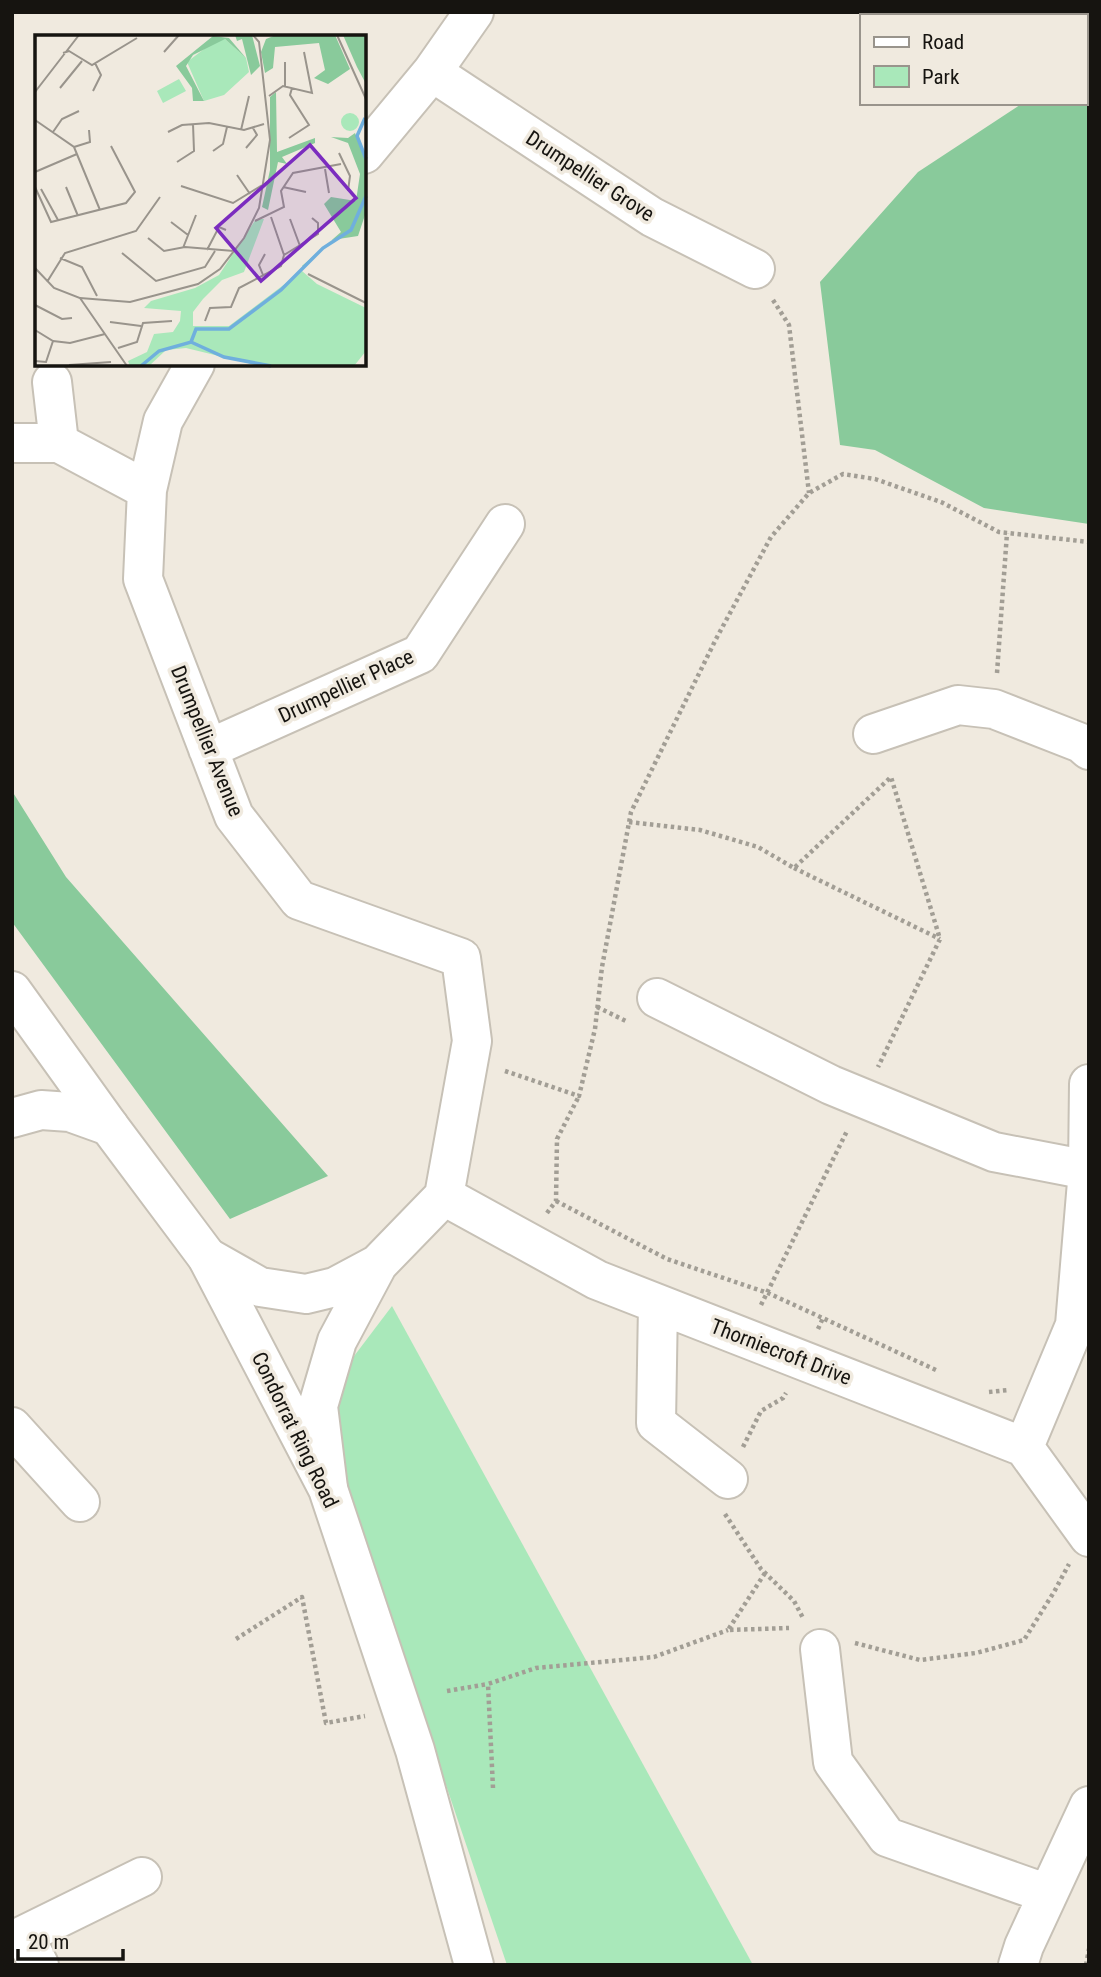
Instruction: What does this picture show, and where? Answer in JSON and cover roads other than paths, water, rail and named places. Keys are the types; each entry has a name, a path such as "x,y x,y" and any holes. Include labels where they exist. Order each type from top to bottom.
{"street":[{"path":"366,152 432,72 474,12"},
{"name":"Drumpellier Grove","path":"432,72 652,217 755,269"},
{"name":"Drumpellier Avenue","path":"194,366 163,421 147,490 143,579 234,816 299,900 461,958 472,1041 444,1196"},
{"path":"52,382 59,443"},
{"path":"12,443 59,443 147,490"},
{"name":"Drumpellier Place","path":"208,749 420,654 505,524"},
{"path":"873,734 958,705 995,709 1081,743 1089,750"},
{"name":"Condorrat Ring Road","path":"12,991 207,1257 328,1489 415,1750 474,1965"},
{"path":"657,998 831,1085 994,1152 1088,1170"},
{"path":"1087,1534 1024,1447 1075,1325 1088,1170 1089,1084"},
{"path":"12,1118 41,1110 61,1111 109,1126"},
{"path":"207,1257 260,1287 306,1294 335,1287 377,1264 444,1196"},
{"name":"Thorniecroft Drive","path":"444,1196 597,1280 1024,1447"},
{"path":"328,1489 318,1406 337,1341 377,1264"},
{"path":"658,1304 656,1423 728,1479"},
{"path":"12,1427 80,1502"},
{"path":"817,1636 833,1762 887,1837 1048,1894"},
{"path":"1018,1965 1024,1946 1089,1806"},
{"path":"39,1965 24,1935 142,1877"}]}
